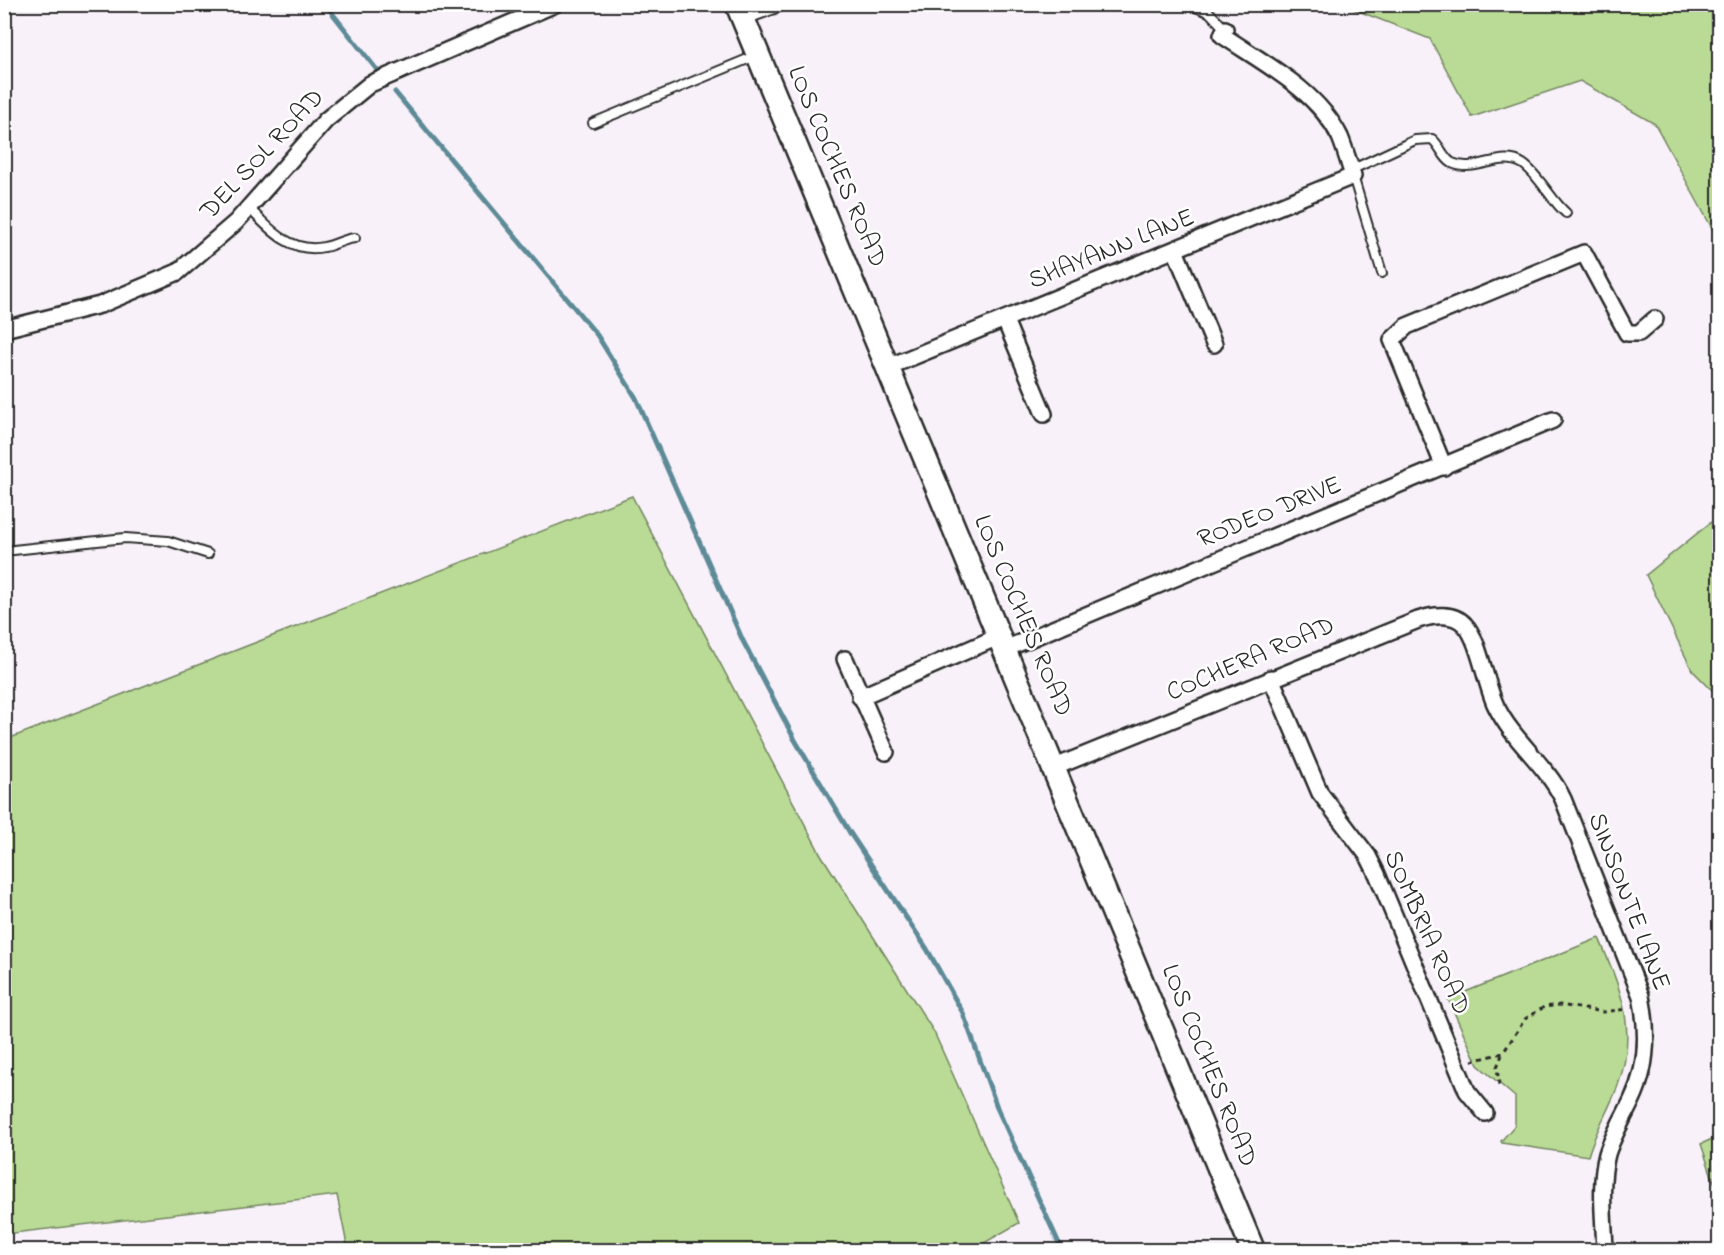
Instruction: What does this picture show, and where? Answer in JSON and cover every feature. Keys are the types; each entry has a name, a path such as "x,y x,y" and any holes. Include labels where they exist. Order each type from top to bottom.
{"main road":[{"name":"LOS COCHES ROAD","path":"740,13 1055,767 1253,1251"}],"street":[{"name":"DEL SOL ROAD","path":"4,328 78,312 161,280 193,261 248,207 326,120 370,84 555,4"},
{"path":"1225,29 1222,35 1292,83 1319,107 1339,136 1352,173"},
{"name":"SHAYANN LANE","path":"888,367 1175,250 1352,173"},
{"path":"1175,250 1214,344"},
{"path":"1444,467 1392,340 1407,326 1584,253 1627,333 1639,333 1655,319"},
{"path":"1005,320 1044,414"},
{"name":"RODEO DRIVE","path":"860,697 1444,467 1553,420"},
{"name":"COCHERA ROAD","path":"1055,767 1271,678 1425,618 1445,616 1459,620 1467,627"},
{"name":"SINSONTE LANE","path":"1467,627 1496,706 1512,731 1552,778 1563,799 1641,996 1646,1025 1645,1057 1634,1097 1613,1139 1605,1165 1602,1195 1605,1251"},
{"path":"845,659 886,752"},
{"name":"SOMBRIA ROAD","path":"1271,678 1320,794 1375,868 1467,1091 1485,1113"}],"lane":[{"path":"740,13 788,4"},
{"path":"1187,4 1209,12 1225,29"},
{"path":"593,123 758,55"},
{"path":"1382,273 1352,173 1415,141 1432,139 1449,161 1463,167 1481,166 1506,159 1525,165 1566,213"},
{"path":"248,207 272,231 300,247 327,247 339,240 355,238"},
{"path":"4,551 125,538 168,541 208,554"}],"path":[{"path":"1499,1085 1498,1064 1505,1051 1525,1019 1544,1007 1560,1005 1603,1012 1627,1009"},
{"path":"1472,1061 1494,1058 1505,1051"}],"green space":[{"path":"1343,5 1719,5 1719,241 1655,124 1580,81 1472,117 1430,39"},
{"path":"632,496 820,853 934,1032 1019,1223 972,1250 348,1250 337,1195 5,1234 5,740"},
{"path":"1719,502 1720,697 1692,670 1646,575 1716,518"},
{"path":"1599,938 1620,993 1627,1029 1627,1048 1617,1088 1588,1156 1502,1143 1501,1141 1515,1125 1515,1097 1478,1065 1448,999"},
{"path":"1719,1136 1719,1197 1701,1144"}],"waterway":[{"path":"325,4 377,70"},
{"path":"395,92 597,335 636,398 743,641 795,740 850,833 927,949 963,1013 998,1110 1062,1250"}]}
